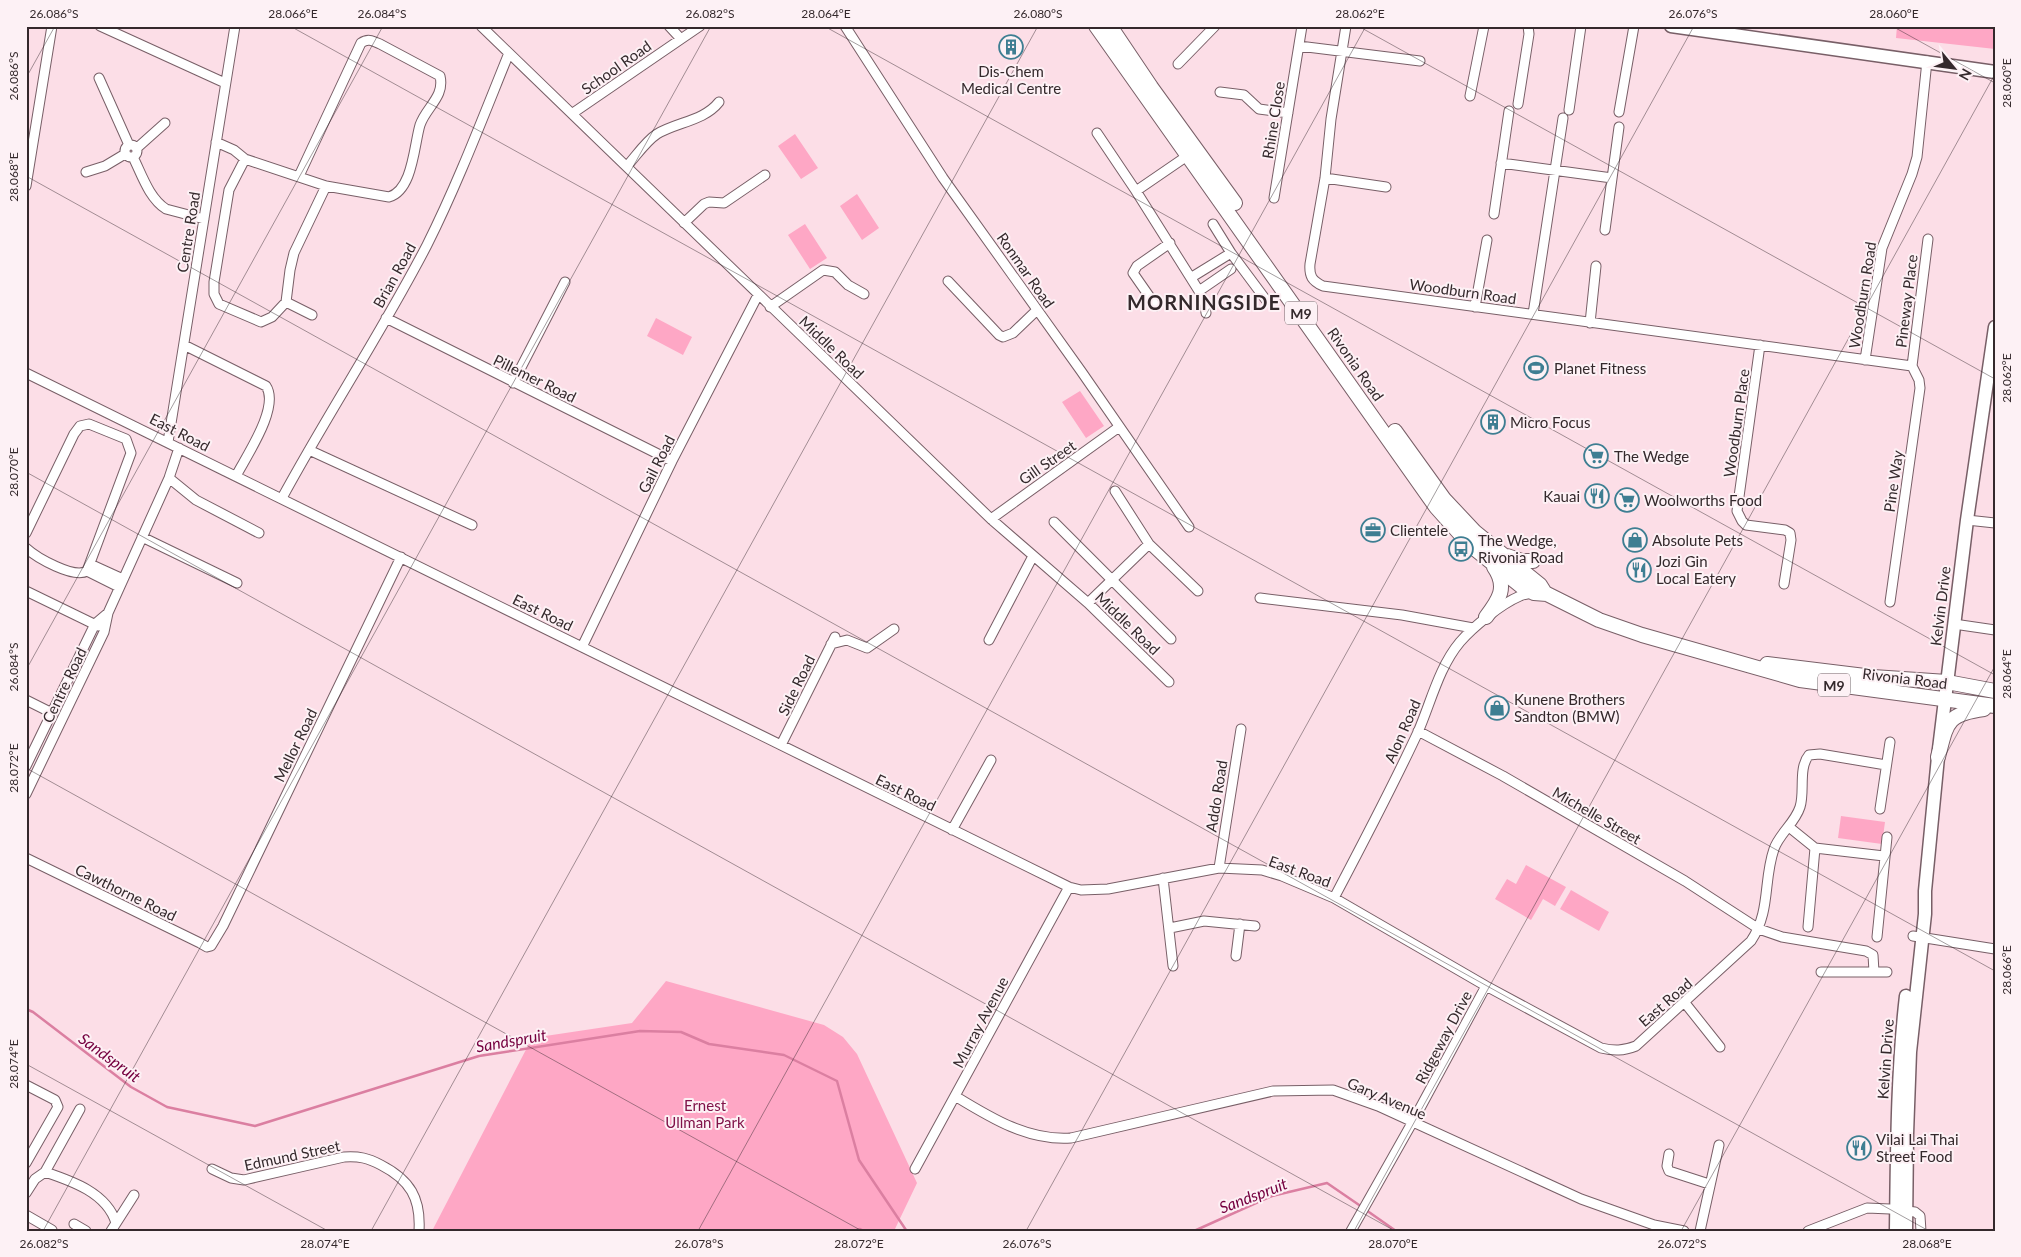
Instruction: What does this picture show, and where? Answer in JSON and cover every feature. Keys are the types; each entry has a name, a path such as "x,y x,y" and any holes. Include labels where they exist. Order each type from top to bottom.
{"main road":[{"name":"Rivonia Road","path":"1096,26 1193,152 1444,499 1475,532 1495,558 1523,586 1540,590 1607,623 1672,645 1800,680 1995,707"},
{"name":"Rivonia Road","path":"1110,26 1193,152"},
{"path":"1671,26 1995,72"},
{"name":"Kelvin Drive","path":"1896,1231 1901,1210 1917,936 1925,914 1925,891 1938,757 1967,520 1991,376 1995,327"},
{"path":"1486,617 1496,604 1502,590 1495,558 1533,561"},
{"name":"Rivonia Road","path":"1725,659 1873,676 1947,682 1995,691"},
{"path":"1938,757 1945,729 1953,718 1972,711 1995,707"},
{"name":"Kelvin Drive","path":"1901,1210 1906,1231"}],"street":[{"path":"26,186 52,26"},
{"path":"100,26 225,83"},
{"name":"Centre Road","path":"168,442 235,26"},
{"name":"Middle Road","path":"481,26 991,519 1088,603 1169,682"},
{"path":"669,26 681,39"},
{"name":"School Road","path":"573,113 700,26"},
{"name":"Ronmar Road","path":"845,26 944,178 1189,528"},
{"path":"1178,64 1215,26"},
{"name":"Rhine Close","path":"1274,198 1302,26"},
{"name":"Woodburn Road","path":"1346,26 1331,118 1325,178 1310,264 1310,274 1314,281 1323,286 1912,366"},
{"path":"1470,96 1484,26"},
{"path":"1518,104 1529,34 1528,26"},
{"path":"1569,110 1581,26"},
{"path":"1619,112 1634,26"},
{"path":"216,142 234,150 245,159 326,186 390,197 398,194 406,180 416,148 422,119 438,97 442,82 440,76 380,44 372,41 361,43 299,176"},
{"path":"1299,46 1420,61"},
{"name":"Brian Road","path":"282,498 386,318 441,214 509,53"},
{"name":"Woodburn Road","path":"1865,360 1882,248 1917,157 1927,61"},
{"path":"100,78 133,146"},
{"path":"1220,92 1247,96 1254,106 1259,109 1288,113"},
{"path":"627,166 656,135 681,123 705,115 719,102"},
{"path":"1494,214 1509,111"},
{"path":"1533,314 1563,118"},
{"path":"166,123 133,146 125,149 151,194 161,206 166,209 204,218"},
{"path":"1605,230 1618,127"},
{"path":"1097,133 1192,277 1205,304 1206,314"},
{"path":"1136,191 1193,152"},
{"path":"86,172 129,156"},
{"path":"245,159 229,190 214,282 214,294 219,304 261,322 272,317 286,302 294,253 326,186"},
{"path":"1501,162 1612,178"},
{"path":"684,223 704,204 710,202 724,203 765,175"},
{"path":"1325,178 1386,187"},
{"path":"1213,224 1231,253 1266,300"},
{"name":"Pineway Place","path":"1912,366 1928,239"},
{"path":"1475,307 1487,240"},
{"path":"1156,306 1133,272 1137,266 1170,243"},
{"path":"1192,277 1231,253"},
{"path":"1590,323 1596,266"},
{"path":"1199,291 1230,269"},
{"path":"770,306 823,270 835,272 848,285 864,294"},
{"path":"948,281 998,335 1003,337 1013,333 1037,310"},
{"path":"513,382 565,282"},
{"name":"Gail Road","path":"582,646 672,461 758,295"},
{"path":"286,302 312,316"},
{"name":"Pillemer Road","path":"386,318 672,461"},
{"path":"184,345 266,386 269,390 268,412 236,476"},
{"name":"Woodburn Place","path":"1760,345 1738,511 1746,525 1785,530 1790,533 1791,540 1784,584"},
{"name":"Pine Way","path":"1890,602 1920,388 1919,380 1912,366"},
{"name":"East Road","path":"27,374 282,498 1069,888 1081,890 1108,889 1219,868 1262,870 1282,876 1334,898 1486,986 1601,1048 1610,1050 1627,1049 1636,1046 1746,948 1759,929"},
{"path":"26,533 77,428 82,424 89,424 126,439 130,444 132,453 88,567 82,574 73,573 26,548"},
{"name":"Gill Street","path":"991,519 1119,427"},
{"name":"Centre Road","path":"26,794 105,628 108,612 169,478 179,448"},
{"path":"309,450 472,525"},
{"path":"169,478 196,500 259,533"},
{"path":"1115,491 1149,544 1198,591"},
{"path":"1967,520 1995,523"},
{"path":"1054,522 1171,639"},
{"path":"142,537 237,583"},
{"path":"1088,603 1149,544"},
{"path":"989,640 1034,556"},
{"name":"Mellor Road","path":"213,944 401,557"},
{"path":"88,567 121,583"},
{"name":"Alon Road","path":"1334,898 1386,799 1450,657 1473,628 1523,586"},
{"path":"26,591 105,628"},
{"path":"1260,598 1402,615 1473,628"},
{"name":"Centre Road","path":"26,766 95,624 108,612"},
{"path":"1954,624 1995,630"},
{"name":"Side Road","path":"781,745 833,641 847,640 867,648 894,628"},
{"path":"26,700 52,713"},
{"name":"Addo Road","path":"1219,868 1241,729"},
{"name":"Michelle Street","path":"1418,731 1503,776 1685,881 1759,929 1782,937 1866,951 1873,956 1874,972"},
{"path":"1880,809 1890,742"},
{"path":"1759,929 1764,912 1774,847 1789,827 1800,807 1804,766 1809,755 1820,754 1886,765"},
{"path":"952,830 990,760"},
{"path":"1789,827 1815,848 1884,856"},
{"path":"1877,937 1887,838"},
{"path":"1808,927 1815,848"},
{"name":"Cawthorne Road","path":"26,858 207,946 213,944"},
{"path":"1163,878 1173,966"},
{"name":"Murray Avenue","path":"915,1169 1069,888"},
{"path":"1170,928 1204,921 1255,926"},
{"path":"1236,956 1240,924"},
{"path":"1917,936 1995,948"},
{"path":"1820,972 1887,972"},
{"name":"Ridgeway Drive","path":"1350,1231 1412,1123 1486,986"},
{"path":"1685,1003 1720,1047"},
{"path":"26,1085 55,1100 58,1107 26,1163"},
{"name":"Gary Avenue","path":"955,1096 1011,1127 1049,1139 1071,1138 1273,1091 1323,1090 1338,1092 1378,1106 1581,1199 1654,1225 1684,1231"},
{"path":"26,1193 35,1179 45,1172 80,1109"},
{"path":"1700,1231 1719,1145"},
{"path":"1669,1154 1667,1163 1669,1171 1709,1184"},
{"name":"Edmund Street","path":"212,1169 231,1178 244,1180 357,1156 370,1159 393,1171 404,1180 416,1202 420,1217 419,1231"},
{"path":"45,1172 78,1185 93,1194 112,1213 114,1227"},
{"path":"114,1227 134,1195"},
{"path":"1808,1231 1866,1208 1901,1210 1920,1216 1921,1231"},
{"path":"26,1215 52,1230"},
{"path":"74,1224 86,1231"}],"green space":[{"path":"1897,26 1995,26 1995,49 1896,38"},
{"path":"795,134 818,168 801,179 778,146"},
{"path":"857,194 879,228 862,240 840,206"},
{"path":"805,224 827,258 810,269 788,235"},
{"path":"656,318 692,337 683,355 647,336"},
{"path":"1080,391 1104,426 1086,438 1062,402"},
{"path":"1841,816 1885,822 1882,844 1838,838"},
{"path":"1526,865 1566,887 1555,906 1543,899 1531,920 1495,899 1507,879 1516,884"},
{"path":"1571,890 1609,912 1599,931 1560,909"},
{"name":"Ernest Ullman Park","path":"666,981 824,1025 843,1037 857,1054 917,1183 894,1231 432,1231 532,1038 632,1023"}],"waterway":[{"name":"Sandspruit","path":"26,1009 33,1012 131,1087 167,1107 255,1126 479,1056 640,1031 681,1032 709,1044 784,1055 837,1081 859,1160 906,1230 935,1231"},
{"name":"Sandspruit","path":"1194,1231 1272,1196 1327,1183 1362,1207"},
{"name":"Sandspruit","path":"1366,1210 1396,1231"},
{"path":"853,1231 860,1229 864,1231"},
{"path":"884,1231 905,1230"}],"place":[{"name":"Dis-Chem Medical Centre","path":"1011,47"},
{"name":"Planet Fitness","path":"1536,368"},
{"name":"Micro Focus","path":"1493,422"},
{"name":"The Wedge","path":"1596,456"},
{"name":"Kauai","path":"1597,496"},
{"name":"Woolworths Food","path":"1627,500"},
{"name":"Clientele","path":"1373,530"},
{"name":"Absolute Pets","path":"1635,540"},
{"name":"The Wedge, Rivonia Road","path":"1461,549"},
{"name":"Jozi Gin Local Eatery","path":"1639,570"},
{"name":"Kunene Brothers Sandton (BMW)","path":"1497,708"},
{"name":"Vilai Lai Thai Street Food","path":"1859,1148"}],"district":[{"name":"MORNINGSIDE","path":"1204,302"}]}
